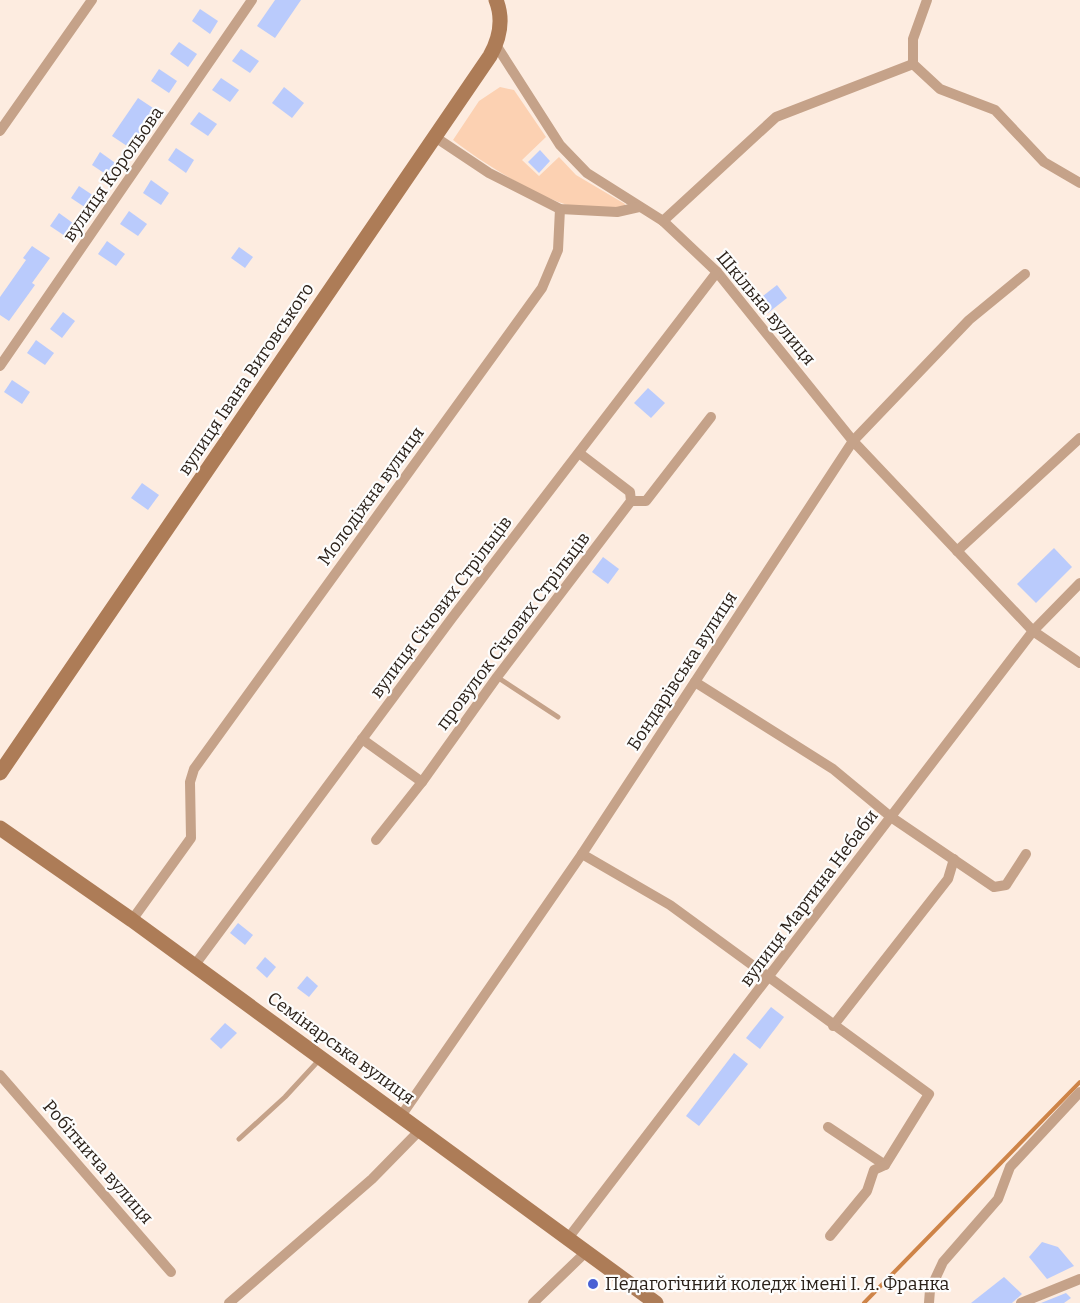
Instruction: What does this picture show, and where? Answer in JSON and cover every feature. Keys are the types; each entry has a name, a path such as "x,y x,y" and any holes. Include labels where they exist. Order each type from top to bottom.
{"street":[{"path":"0,131 92,0"},
{"name":"вулиця Корольова","path":"0,366 252,0"},
{"name":"вулиця Івана Виговського","path":"0,773 496,45 501,19 496,0"},
{"path":"927,0 913,39 913,64 940,89 995,110 1044,162 1080,183"},
{"name":"Шкільна вулиця","path":"496,45 560,145 587,173 663,221 717,272 853,441 1033,631 1080,663"},
{"path":"663,221 776,117 913,64"},
{"path":"435,137 489,173 560,209 616,212 639,207"},
{"name":"Молодіжна вулиця","path":"132,920 191,838 190,782 194,769 542,288 558,250 560,209"},
{"name":"вулиця Січових Стрільців","path":"194,966 362,739 717,272"},
{"name":"Бондарівська вулиця","path":"401,1116 582,854 853,441 969,320 1025,274"},
{"name":"провулок Січових Стрільців","path":"376,840 422,782 497,677 631,501 646,501 711,417"},
{"path":"957,551 1080,438"},
{"path":"579,453 630,492 631,501"},
{"name":"вулиця Мартина Небаби","path":"569,1237 1033,631 1080,583"},
{"path":"695,682 833,770 891,818 954,858 994,887 1006,885 1026,854"},
{"path":"362,739 422,782"},
{"name":"Семінарська вулиця","path":"0,828 132,920 569,1237 656,1303"},
{"path":"582,854 670,905 768,979 929,1094 885,1165 874,1170 867,1191 830,1236"},
{"path":"833,1026 948,879 954,858"},
{"name":"Робітнича вулиця","path":"0,1075 171,1272"},
{"path":"929,1303 930,1290 943,1262 998,1199 1010,1167 1080,1092"},
{"path":"828,1127 885,1165"},
{"path":"229,1303 372,1179 420,1130"},
{"path":"533,1303 587,1251"},
{"path":"1021,1303 1080,1279"}],"lane":[{"path":"497,677 558,717"},
{"path":"239,1139 285,1097 321,1058"}],"shaded area":[{"path":"500,87 514,90 546,137 522,160 539,176 559,157 576,175 625,204 624,209 585,208 558,202 510,178 453,140 479,101"}],"building":[{"path":"275,0 301,0 275,38 257,26"},
{"path":"200,9 218,21 210,34 192,21"},
{"path":"179,42 197,54 188,67 170,54"},
{"path":"241,49 259,61 250,73 232,61"},
{"path":"159,69 177,81 169,93 151,81"},
{"path":"221,78 239,90 230,102 212,90"},
{"path":"284,87 304,103 292,118 272,103"},
{"path":"138,98 156,110 130,148 112,136"},
{"path":"199,112 217,124 208,136 190,124"},
{"path":"176,148 194,160 186,173 168,160"},
{"path":"540,150 550,161 539,173 528,162"},
{"path":"100,152 118,165 110,177 92,165"},
{"path":"151,180 169,193 161,205 143,193"},
{"path":"79,186 97,198 89,210 71,198"},
{"path":"129,211 147,224 138,236 120,224"},
{"path":"59,213 77,226 68,238 50,226"},
{"path":"107,241 125,254 116,266 98,254"},
{"path":"32,246 50,258 32,283 35,285 9,321 0,315 0,297 26,260 23,258"},
{"path":"239,247 253,257 245,268 231,258"},
{"path":"777,285 787,298 768,313 758,300"},
{"path":"63,312 75,321 62,338 50,329"},
{"path":"36,340 54,353 45,365 27,353"},
{"path":"12,380 30,392 22,404 4,392"},
{"path":"648,388 665,403 651,418 634,403"},
{"path":"142,483 159,495 148,510 131,498"},
{"path":"1054,548 1072,567 1036,603 1017,584"},
{"path":"603,557 619,569 608,584 592,572"},
{"path":"238,923 253,935 245,945 230,933"},
{"path":"265,957 276,967 267,978 256,968"},
{"path":"307,976 318,986 309,997 297,988"},
{"path":"771,1007 784,1017 760,1049 746,1038"},
{"path":"225,1023 237,1033 221,1049 210,1039"},
{"path":"734,1053 748,1064 699,1126 686,1116"},
{"path":"1042,1242 1058,1247 1074,1266 1047,1279 1029,1257"},
{"path":"1004,1277 1022,1294 1012,1303 971,1303"},
{"path":"1066,1293 1071,1298 1064,1303 1041,1303"}],"waterway":[{"path":"864,1303 1080,1082"}],"place":[{"name":"Педагогічний коледж імені І. Я. Франка","path":"593,1284"}]}
